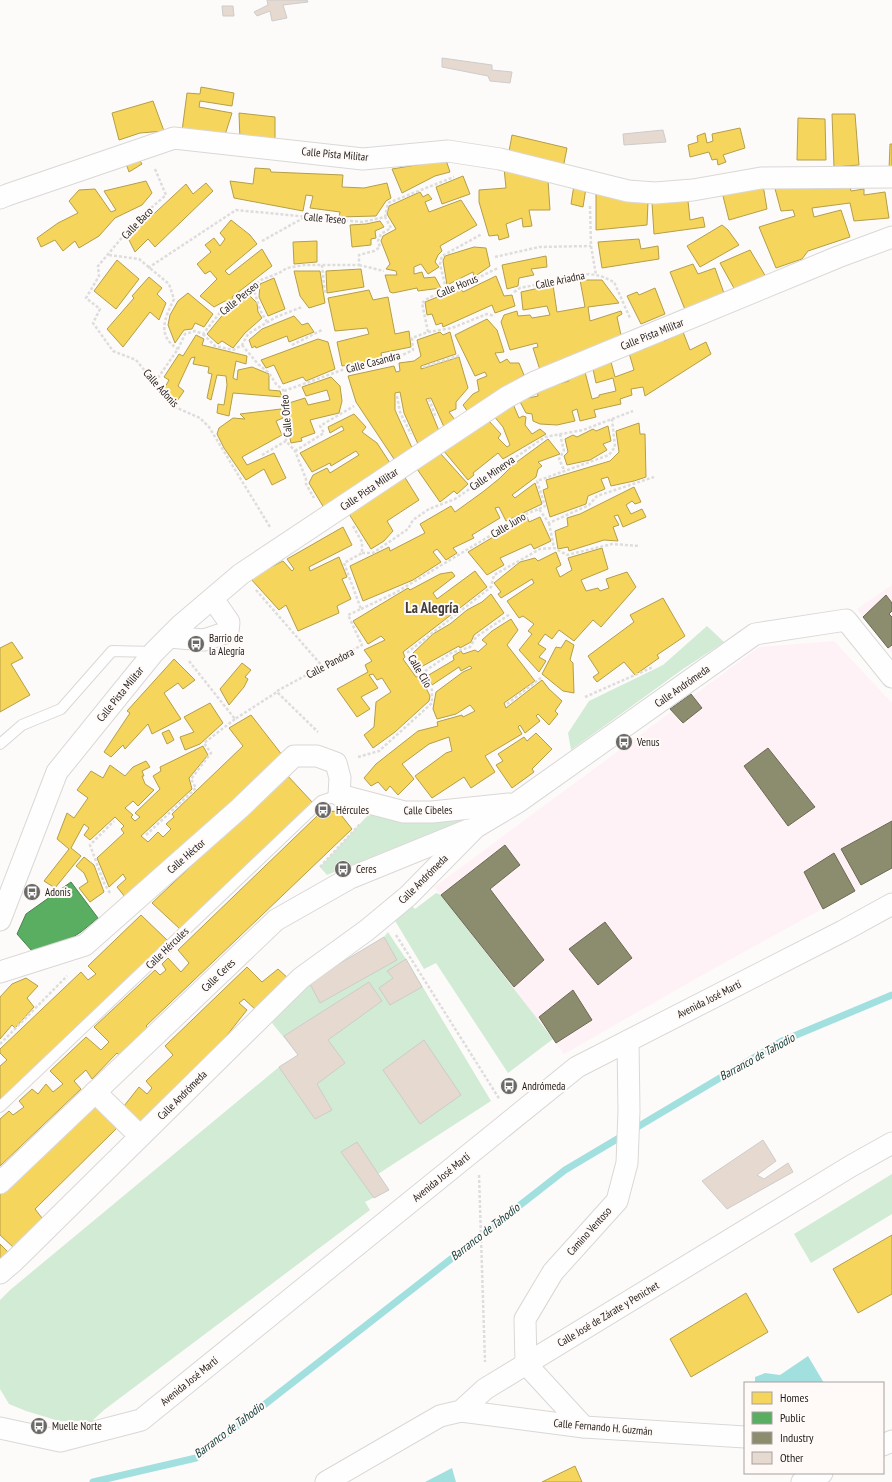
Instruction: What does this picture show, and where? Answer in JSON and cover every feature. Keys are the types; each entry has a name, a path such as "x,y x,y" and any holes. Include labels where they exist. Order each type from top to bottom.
{"street":[{"name":"Calle Pista Militar","path":"0,198 174,138 363,159 448,151 500,159 628,191 655,193 693,190 761,178 892,177"},
{"name":"Calle Pista Militar","path":"0,920 57,772 154,652 181,625 241,574 507,397 528,386 838,257 892,237"},
{"path":"169,637 204,640 228,632 229,622 213,599"},
{"name":"Calle Andrómeda","path":"0,1273 14,1261 301,978 368,930 408,896 476,826 518,802 755,634 846,620 892,677"},
{"name":"Calle Héctor","path":"0,972 84,945 240,808 294,756 317,756 336,763"},
{"path":"336,763 340,778 339,795"},
{"name":"Calle Cibeles","path":"339,795 404,812 432,812 518,802"},
{"name":"Calle Ceres","path":"0,1183 276,920 350,878 476,826"},
{"name":"Avenida José Martí","path":"0,1428 60,1441 141,1420 577,1067 843,931 892,904"},
{"name":"Camino Ventoso","path":"526,1364 525,1319 552,1272 617,1201 627,1163 629,1111 628,1041"},
{"path":"95,1092 140,1136"},
{"name":"Calle José de Zárate y Penichet","path":"326,1482 440,1416 461,1411 485,1389 851,1166 892,1143"},
{"path":"526,1364 584,1427"},
{"name":"Calle Fernando H. Guzmán","path":"461,1411 584,1427 744,1437"},
{"path":"802,1482 820,1474"}],"lane":[{"path":"0,744 22,725 61,709 112,651 154,652"},
{"name":"Calle Hércules","path":"0,1106 321,801 339,795"}],"path":[{"name":"Calle Baco","path":"86,298 99,276 98,266 136,221 166,195 146,147"},
{"path":"359,265 359,255 374,251 380,247 378,241 382,234 391,228 385,217 388,203 458,175"},
{"path":"589,182 591,246 596,275"},
{"name":"Calle Teseo","path":"148,268 236,210 362,222 385,217"},
{"path":"262,241 305,216"},
{"path":"446,289 440,264 442,256 482,234"},
{"path":"495,257 539,247 591,246"},
{"path":"109,254 139,259 168,284 174,299 166,316 164,332 170,344 178,349"},
{"name":"Calle Perseo","path":"203,334 222,310 261,280 287,268 304,265 359,265 384,271"},
{"path":"322,265 325,293"},
{"name":"Calle Horus","path":"428,332 422,303 427,298 446,289 459,287 498,268"},
{"name":"Calle Ariadna","path":"514,292 520,288 589,274 596,275 614,282 638,339"},
{"path":"253,287 260,310 267,322"},
{"name":"Calle Adonis","path":"86,298 100,309 93,323 113,351 136,360 175,408 200,418 209,427 281,546"},
{"path":"154,382 178,349 185,334 195,331 203,334 215,346 233,350 242,345 248,334 267,322 302,307"},
{"name":"Calle Casandra","path":"284,391 342,370 394,359 413,350 412,338 428,332 452,328 487,314 495,316"},
{"path":"292,345 322,330"},
{"name":"Calle Orfeo","path":"242,345 284,391 286,441 295,451 306,479 306,484 333,512"},
{"path":"423,367 461,355"},
{"path":"397,396 400,412 421,454"},
{"path":"295,451 324,433 320,426 354,406"},
{"name":"Calle Minerva","path":"362,553 373,553 408,529 413,520 429,509 455,499 545,437 584,430 633,411"},
{"path":"540,509 545,506 537,481 609,455 615,447 612,419"},
{"path":"560,434 564,451 559,460 564,470"},
{"path":"262,455 286,441"},
{"path":"554,548 549,523 589,505 597,496 654,477"},
{"name":"Calle Juno","path":"361,608 395,593 528,513 540,509 549,523"},
{"path":"333,512 362,542 362,553 344,563 361,608"},
{"name":"Calle Clio","path":"336,763 378,751 432,703 432,690 408,652 491,587 494,575 540,549 554,548 567,555 612,544 640,546"},
{"path":"241,574 323,667"},
{"name":"Calle Pandora","path":"146,835 196,788 191,779 211,753 204,743 234,719 277,692 362,645 348,615 361,608"},
{"path":"421,674 451,654 470,647 476,637 510,614"},
{"path":"169,637 234,719"},
{"path":"585,697 653,666"},
{"path":"507,704 542,677"},
{"path":"277,692 321,736 336,763"},
{"path":"334,887 316,871 377,805"},
{"path":"114,821 90,845 104,883 121,913"},
{"path":"384,916 512,1119"},
{"path":"0,1044 68,976"},
{"path":"479,1146 485,1389"}],"shaded area":[{"path":"892,585 892,653 857,609"},
{"path":"834,641 892,703 892,868 861,885 855,891 713,969 564,1054 434,887 759,647"}],"green space":[{"path":"707,626 724,642 683,669 571,750 568,733 589,701 663,665"},
{"path":"370,813 465,819 327,875 320,867"},
{"path":"436,893 441,895 553,1039 508,1073 436,963 424,969 394,919 411,905 415,909"},
{"path":"388,932 406,959 491,1101 378,1174 389,1190 365,1202 370,1210 104,1410 92,1421 59,1421 9,1404 0,1389 0,1300 10,1290 279,1067 298,1055 272,1023 291,999 309,982 384,937"},
{"path":"892,1174 892,1214 811,1263 794,1234"}],"water":[{"path":"808,1356 823,1382 755,1382 755,1377 765,1373 780,1375"},
{"path":"452,1468 456,1482 425,1482"}],"building: Homes":[{"path":"201,87 234,93 232,106 200,101 199,107 232,113 225,135 182,131 187,93 200,94"},
{"path":"153,101 164,131 140,133 119,140 112,113"},
{"path":"239,113 275,117 275,144 240,140"},
{"path":"832,114 855,114 859,165 834,167"},
{"path":"798,118 825,119 826,160 797,160"},
{"path":"740,128 745,148 723,155 726,162 718,165 717,159 712,160 709,152 690,157 688,145 698,142 697,136 705,133 707,143 713,141 712,134"},
{"path":"512,135 567,148 562,173 508,157"},
{"path":"890,144 892,144 892,170 889,170"},
{"path":"136,154 142,164 129,172 124,158"},
{"path":"446,160 450,172 435,176 402,193 392,169"},
{"path":"255,168 270,169 271,172 343,175 342,187 364,188 387,183 391,198 386,201 376,216 339,217 340,212 310,208 313,196 306,195 303,211 234,198 230,181 253,184"},
{"path":"504,168 548,180 550,210 529,210 532,226 523,227 522,218 506,224 509,237 499,240 498,235 489,236 479,202 479,190 506,188"},
{"path":"463,176 470,194 442,204 436,187"},
{"path":"146,181 152,193 142,205 115,218 99,236 79,248 75,241 63,251 55,240 41,247 37,238 58,223 78,213 69,201 79,190 95,189 111,212 116,210 104,191"},
{"path":"206,183 213,191 155,247 148,239 135,252 128,238 186,184 193,194"},
{"path":"849,183 851,191 864,189 864,195 885,192 889,218 854,221 850,203 812,208 814,217 841,210 850,237 808,251 802,259 776,268 759,227 795,216 793,210 781,211 774,185"},
{"path":"574,185 586,188 583,207 571,204"},
{"path":"763,185 767,209 729,220 722,192"},
{"path":"596,191 648,202 647,225 596,230"},
{"path":"420,192 423,197 428,194 432,199 425,202 429,212 461,200 477,225 440,246 442,251 438,255 435,262 439,267 428,274 421,264 414,267 414,274 422,272 424,278 435,277 441,288 418,291 417,288 393,293 390,292 385,275 397,275 396,271 386,269 390,264 381,241 383,236 396,229 387,214 389,206"},
{"path":"688,201 690,220 703,217 705,227 654,234 652,203"},
{"path":"231,220 250,235 257,244 225,271 229,275 262,249 272,266 232,297 233,299 228,303 225,301 214,307 200,296 217,279 210,271 205,274 197,264 211,252 205,245 214,238 220,246 225,239 220,233"},
{"path":"380,221 384,227 375,231 376,238 371,239 371,245 352,247 350,225"},
{"path":"722,225 728,230 739,245 700,267 687,246"},
{"path":"639,239 641,249 658,246 659,259 602,268 598,242"},
{"path":"317,241 317,262 294,264 293,242"},
{"path":"474,247 486,248 490,266 474,277 473,272 447,285 443,261 445,256"},
{"path":"750,250 766,277 735,290 720,263"},
{"path":"546,256 547,267 531,269 534,275 519,278 518,286 507,289 502,265"},
{"path":"117,260 139,279 116,309 94,291"},
{"path":"693,264 698,274 715,268 725,296 686,312 670,272"},
{"path":"361,269 364,287 327,293 326,271"},
{"path":"294,271 320,271 325,303 309,308 300,296"},
{"path":"496,276 504,296 512,295 515,306 495,313 492,305 443,327 442,323 436,325 432,314 427,315 425,302 460,288 463,292"},
{"path":"149,277 162,288 157,294 166,303 159,320 150,312 123,347 107,329 134,298 132,296"},
{"path":"274,278 285,309 268,316 259,297 260,284"},
{"path":"580,280 602,280 619,303 588,307 590,321 621,311 622,314 617,317 621,335 587,351 540,370 533,348 538,347 537,343 510,350 501,322 504,315 517,311 518,316 530,315 532,318 550,315 547,306 523,310 521,292 553,285 557,312 585,307"},
{"path":"655,288 665,314 641,324 627,296 637,292 639,295"},
{"path":"369,290 373,300 388,297 395,334 409,331 411,347 381,353 382,359 342,366 337,342 369,334 367,328 335,331 328,298"},
{"path":"188,293 213,314 204,327 195,323 192,329 184,330 175,343 168,325 170,315 178,301"},
{"path":"249,295 257,303 258,312 262,318 245,333 233,348 222,341 218,344 207,334 225,312"},
{"path":"294,316 302,325 308,323 314,332 289,342 287,336 256,348 255,346 252,348 249,340 262,329"},
{"path":"487,319 497,330 504,352 495,353 500,363 507,359 510,363 519,363 524,375 468,412 463,405 473,394 479,391 477,380 487,376 485,372 475,376 455,335"},
{"path":"440,332 443,335 450,332 456,354 421,366 421,369 459,357 468,388 456,402 456,409 449,412 455,420 444,427 431,398 426,399 439,431 418,444 404,413 400,392 395,393 395,410 413,450 394,459 356,402 348,376 394,366 396,372 400,371 399,363 414,361 421,356 417,340"},
{"path":"683,332 690,350 706,342 711,354 645,396 643,387 631,389 632,395 620,399 621,404 594,410 596,417 580,421 577,409 572,411 575,421 557,425 540,424 533,421 532,414 526,413 519,400 538,396 537,390 569,381 569,378 585,372 592,399 599,397 599,395 616,391 613,378 596,383 593,369 611,362 615,377 634,370 629,353 647,348 647,343 661,337 664,341"},
{"path":"196,335 204,339 202,345 247,356 246,364 236,361 233,378 237,380 238,370 252,367 269,374 269,390 280,391 282,397 233,393 229,416 217,413 218,404 224,405 227,385 226,376 217,375 211,400 207,398 212,374 208,373 209,367 193,364 195,357 191,358 178,386 184,391 175,404 164,389 169,380 164,377 179,354 183,356"},
{"path":"318,339 328,342 335,369 306,381 303,377 283,384 274,365 266,368 261,360"},
{"path":"331,377 340,386 342,401 339,413 310,420 315,433 301,438 302,441 291,443 287,416 291,415 289,403 305,398 308,405 330,400 327,390 306,396 302,387"},
{"path":"513,404 519,418 523,416 526,417 525,425 532,434 540,429 546,434 503,459 498,453 473,473 474,475 468,480 443,450 488,420 501,434 498,438 507,447 510,445 503,427 493,415"},
{"path":"281,409 283,418 276,421 282,435 242,457 247,465 274,453 286,478 272,485 264,469 246,480 224,448 217,434 219,428 233,418 245,419 240,414"},
{"path":"354,414 366,427 362,432 377,443 390,463 324,508 309,483 313,475 327,468 330,473 359,455 356,451 331,466 330,463 312,472 300,453 344,430 342,426 330,433 328,427"},
{"path":"639,423 640,434 645,434 646,477 611,486 608,477 601,479 605,489 588,496 586,504 550,517 543,490 548,488 546,480 610,461 619,452 616,431"},
{"path":"608,426 611,441 603,444 607,450 590,460 567,465 564,456 568,452 565,439 573,435 577,437 593,429 596,431"},
{"path":"548,439 560,454 538,462 542,466 538,469 536,477 512,495 515,498 535,483 542,504 506,521 499,507 495,508 500,518 472,535 474,538 453,548 457,553 446,560 437,549 433,552 441,562 413,580 363,601 350,566 389,547 390,551 425,533 420,524 451,506 455,512 484,491 514,464"},
{"path":"440,453 468,484 457,494 454,491 440,502 417,469"},
{"path":"404,476 419,500 387,521 393,531 384,541 371,549 349,514"},
{"path":"634,487 641,502 635,504 632,501 626,505 631,514 642,509 646,517 623,527 618,515 614,516 619,525 613,527 618,541 604,540 569,551 568,547 558,549 555,531 568,526 567,518 580,514"},
{"path":"527,517 529,522 540,517 551,541 534,549 531,544 500,558 504,565 487,575 468,552"},
{"path":"343,527 352,545 309,567 310,571 339,557 347,577 342,579 351,599 337,606 339,613 298,631 286,605 279,610 250,578 283,561 292,571 294,569 287,559"},
{"path":"602,548 608,569 581,580 586,591 598,588 600,591 609,588 606,579 627,572 636,587 601,627 593,620 574,641 559,630 552,639 545,634 538,644 546,649 539,657 546,661 539,672 519,650 532,634 528,631 534,624 523,616 519,618 507,601 534,583 532,579 501,598 498,594 501,592 494,583 520,562 535,558 538,561 556,552 561,565 556,568 560,577 572,570 568,558"},
{"path":"475,571 487,587 403,652 405,657 403,659 416,677 420,676 430,696 429,701 395,732 373,748 364,735 374,727 376,702 391,692 382,678 377,680 373,674 369,675 378,688 361,697 370,709 357,717 337,689 368,672 365,665 372,661 364,650 385,640 381,636 368,644 353,621 408,588 410,590 440,574 452,572 455,576 433,593 437,599"},
{"path":"491,594 504,613 474,635 471,642 460,648 459,646 421,667 413,653 433,634 450,624 467,610 482,602"},
{"path":"663,598 685,636 657,655 659,658 635,675 624,662 597,682 593,677 599,673 588,656 634,622 630,615"},
{"path":"511,619 518,630 507,645 535,681 504,703 506,708 542,680 562,701 555,711 558,714 549,725 538,714 536,716 540,721 525,733 520,725 518,727 522,734 485,756 495,772 471,788 464,777 432,798 415,776 446,753 452,751 449,737 429,744 402,764 414,779 398,795 390,786 386,791 378,782 371,786 364,778 376,764 418,731 438,726 437,722 462,715 463,717 475,711 470,705 456,714 437,719 433,709 436,692 463,672 472,668 470,666 461,671 459,667 432,685 427,676 454,660 453,656 461,651 463,654 475,650 478,652 487,644 482,640 492,631"},
{"path":"566,640 574,645 570,660 573,663 574,693 563,691 542,674 556,647 561,648"},
{"path":"12,642 23,658 11,664 30,695 0,712 0,648"},
{"path":"174,659 195,680 183,689 178,683 164,693 181,719 152,734 148,724 125,749 123,745 111,757 104,752 130,713 127,711"},
{"path":"242,663 251,670 245,677 248,679 244,687 229,705 220,689"},
{"path":"210,703 223,723 200,744 185,750 180,737 194,732 184,717"},
{"path":"251,715 286,760 129,902 117,887 126,879 123,874 109,887 97,858 124,833 121,829 124,826 115,817 90,840 84,835 89,828 84,824 71,848 81,856 55,888 44,881 69,849 57,839 67,813 74,818 88,798 77,790 91,771 103,778 110,765 125,776 133,767 146,761 150,767 142,771 144,776 142,776 145,784 154,790 138,806 133,801 125,808 133,815 131,817 135,821 140,817 135,813 160,789 153,776 161,771 160,767 203,746 208,755 189,778 192,789 141,836 148,842 158,832 163,837 171,829 166,824 174,817 172,814 243,746 229,728"},
{"path":"169,730 174,740 167,744 162,733"},
{"path":"536,733 552,749 532,769 534,772 512,788 496,765 503,761 498,754 524,737 527,741"},
{"path":"287,775 313,803 180,929 152,903"},
{"path":"338,811 352,829 146,1026 148,1028 120,1056 117,1053 92,1079 86,1070 74,1081 81,1089 0,1166 0,1119 9,1111 13,1115 24,1107 19,1101 32,1089 38,1094 46,1084 53,1092 63,1084 50,1071 86,1037 101,1050 109,1042 94,1027 155,970 160,975 166,970 162,964 168,958 181,972 189,963 178,950 317,816 323,812"},
{"path":"84,857 94,865 104,892 90,902 79,888 88,882 84,873 76,866"},
{"path":"141,915 168,941 0,1100 0,1066 7,1060 0,1053 0,1049 81,972 88,980 96,974 88,966"},
{"path":"247,967 262,982 278,969 289,979 256,1010 244,999 239,1003 247,1010 224,1039 142,1126 124,1106 139,1087 147,1094 152,1088 146,1081 173,1055 165,1046"},
{"path":"26,978 38,986 27,998 34,1007 15,1028 12,1025 0,1039 0,997 12,984"},
{"path":"92,1102 117,1128 35,1209 42,1218 13,1247 0,1235 0,1195"},
{"path":"892,1235 892,1294 858,1313 833,1269"},
{"path":"0,1244 12,1256 0,1263"},
{"path":"746,1293 768,1332 691,1377 670,1339"},
{"path":"575,1466 582,1482 542,1482"}],"building: Public":[{"path":"71,882 98,918 67,941 32,951 17,934 26,914"}],"building: Industry":[{"path":"886,595 892,603 892,611 889,614 892,617 892,645 888,648 863,617"},
{"path":"691,694 702,708 683,723 670,709"},
{"path":"768,748 815,807 788,826 744,766"},
{"path":"892,821 892,868 861,885 841,849"},
{"path":"505,845 520,865 490,889 544,960 514,987 441,895"},
{"path":"834,853 855,891 823,909 804,872"},
{"path":"605,922 632,958 598,985 569,949"},
{"path":"573,990 592,1020 556,1043 539,1017"}],"building: Other":[{"path":"267,0 307,0 308,2 283,5 287,18 272,21 270,11 257,16 254,12 268,5"},
{"path":"222,6 233,6 234,16 223,16"},
{"path":"442,58 492,65 492,70 512,72 510,83 490,81 488,76 442,67"},
{"path":"663,130 666,142 624,145 623,134"},
{"path":"384,937 397,960 320,1003 309,982"},
{"path":"406,959 422,987 390,1005 379,988 393,978 387,971"},
{"path":"369,982 382,1001 328,1040 345,1063 317,1084 332,1110 315,1119 279,1067 298,1055 284,1036"},
{"path":"424,1040 461,1095 420,1124 383,1070"},
{"path":"763,1140 776,1161 757,1175 764,1179 788,1163 793,1172 727,1209 702,1181"},
{"path":"357,1142 389,1190 374,1198 341,1152"}],"waterway":[{"name":"Barranco de Tahodio","path":"93,1482 196,1458 565,1170 782,1041 892,995"}],"place":[{"name":"Barrio de la Alegría","path":"196,644"},
{"name":"Venus","path":"624,742"},
{"name":"Hércules","path":"323,810"},
{"name":"Ceres","path":"343,869"},
{"name":"Adonis","path":"32,892"},
{"name":"Andrómeda","path":"509,1086"},
{"name":"Muelle Norte","path":"39,1426"}],"district":[{"name":"La Alegría","path":"432,608"}]}
